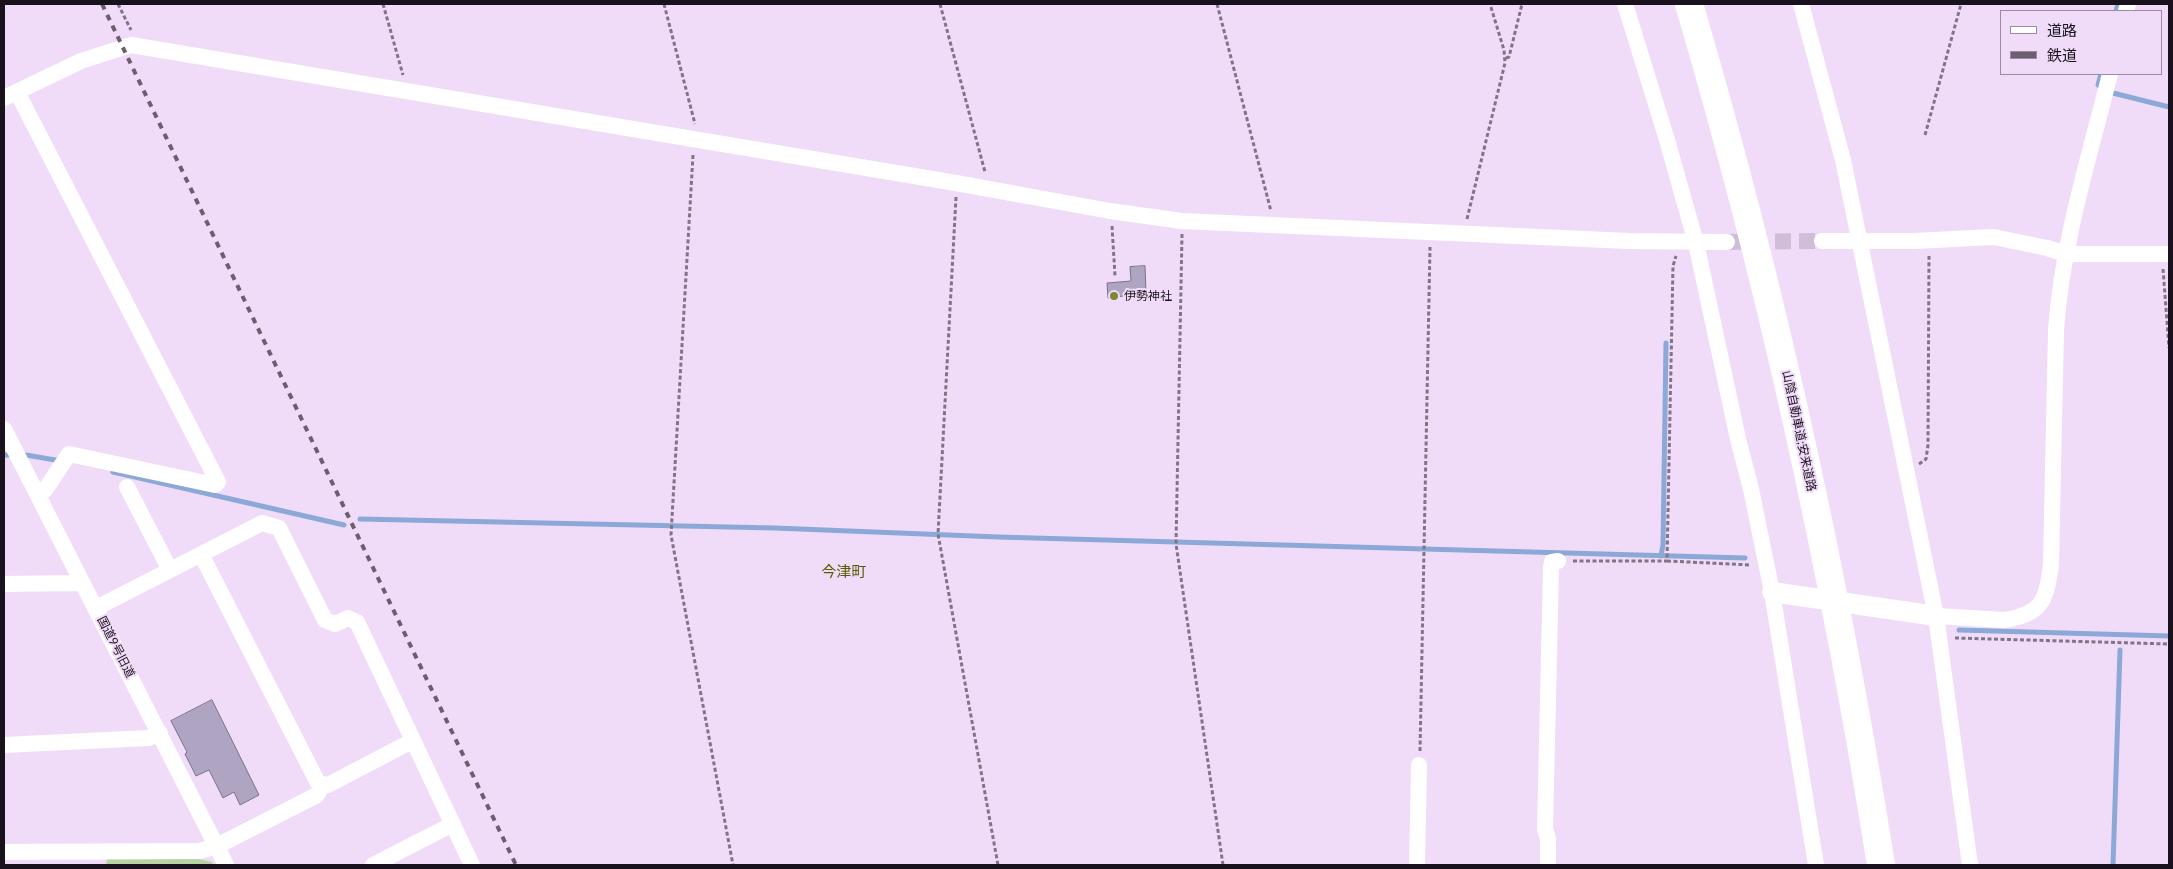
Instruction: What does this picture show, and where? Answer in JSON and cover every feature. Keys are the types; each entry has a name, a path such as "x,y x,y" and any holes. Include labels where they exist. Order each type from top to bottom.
{"highway":[{"name":"山陰自動車道;安来道路","path":"1688,4 1749,217 1832,563"},
{"name":"山陰自動車道;安来道路","path":"1699,4 1758,215 1798,382 1891,865"},
{"name":"山陰自動車道;安来道路","path":"1843,622 1881,865"}],"street":[{"path":"1625,4 1667,140 1688,243 1767,565 1816,865"},
{"path":"1801,4 1843,160 1861,241 1936,616 1970,865"},
{"path":"38,495 44,490 69,454 215,485 218,482 10,95 82,61 131,45 986,188 1110,211 1182,221 1688,243 1727,242"},
{"path":"1772,592 1936,616 2004,620 2034,610 2045,598 2051,565 2058,294 2110,75"},
{"path":"1822,241 1994,237 2066,254 2166,254"},
{"name":"国道9号旧道","path":"4,429 226,865"},
{"path":"127,487 170,570"},
{"path":"96,608 262,523 279,528 326,620 335,624 348,618 357,622 472,865"},
{"path":"201,554 318,783 328,785 412,741"},
{"path":"1548,865 1548,839 1545,829 1551,568 1552,562 1558,560"},
{"path":"4,584 83,583"},
{"path":"4,745 148,738 160,733"},
{"path":"1417,865 1420,765"},
{"path":"4,852 96,858 200,851 216,846 317,795 323,784"},
{"path":"373,865 452,824"}],"path":[{"path":"118,4 132,33 131,45"},
{"path":"383,4 406,90"},
{"path":"664,4 696,127 671,535 732,865"},
{"path":"940,4 987,180 986,188"},
{"path":"1217,4 1275,224"},
{"path":"1463,233 1506,58 1490,4"},
{"path":"1506,58 1509,57 1522,4"},
{"path":"1925,135 1961,4"},
{"path":"956,183 938,534 998,865"},
{"path":"1110,211 1116,276"},
{"path":"1182,221 1176,544 1224,865"},
{"path":"1420,765 1430,232"},
{"path":"1912,466 1924,462 1928,445 1929,240"},
{"path":"1666,561 1673,266 1688,243"},
{"path":"2166,254 2169,348"},
{"path":"1558,560 1666,561 1767,565"},
{"path":"1953,638 2169,644"}],"green space":[{"path":"107,859 199,859 212,862 213,865 106,865"}],"building":[{"path":"1145,266 1146,293 1108,298 1107,283 1131,281 1130,267"},
{"path":"212,700 259,795 240,805 234,792 223,798 209,770 196,776 185,754 187,752 171,721"}],"waterway":[{"path":"2116,10 2118,4"},
{"path":"2101,75 2098,85 2113,93 2169,107"},
{"path":"1661,556 1663,545 1666,343"},
{"path":"26,455 61,461"},
{"path":"113,472 344,525"},
{"path":"360,519 775,528 998,537 1745,558"},
{"path":"1959,630 2169,636"},
{"path":"2113,865 2120,650"}],"tunnel":[{"path":"1727,242 1822,241"}],"railway":[{"path":"102,4 516,865"}],"place":[{"name":"伊勢神社","path":"1114,296"}],"district":[{"name":"今津町","path":"844,572"}]}
